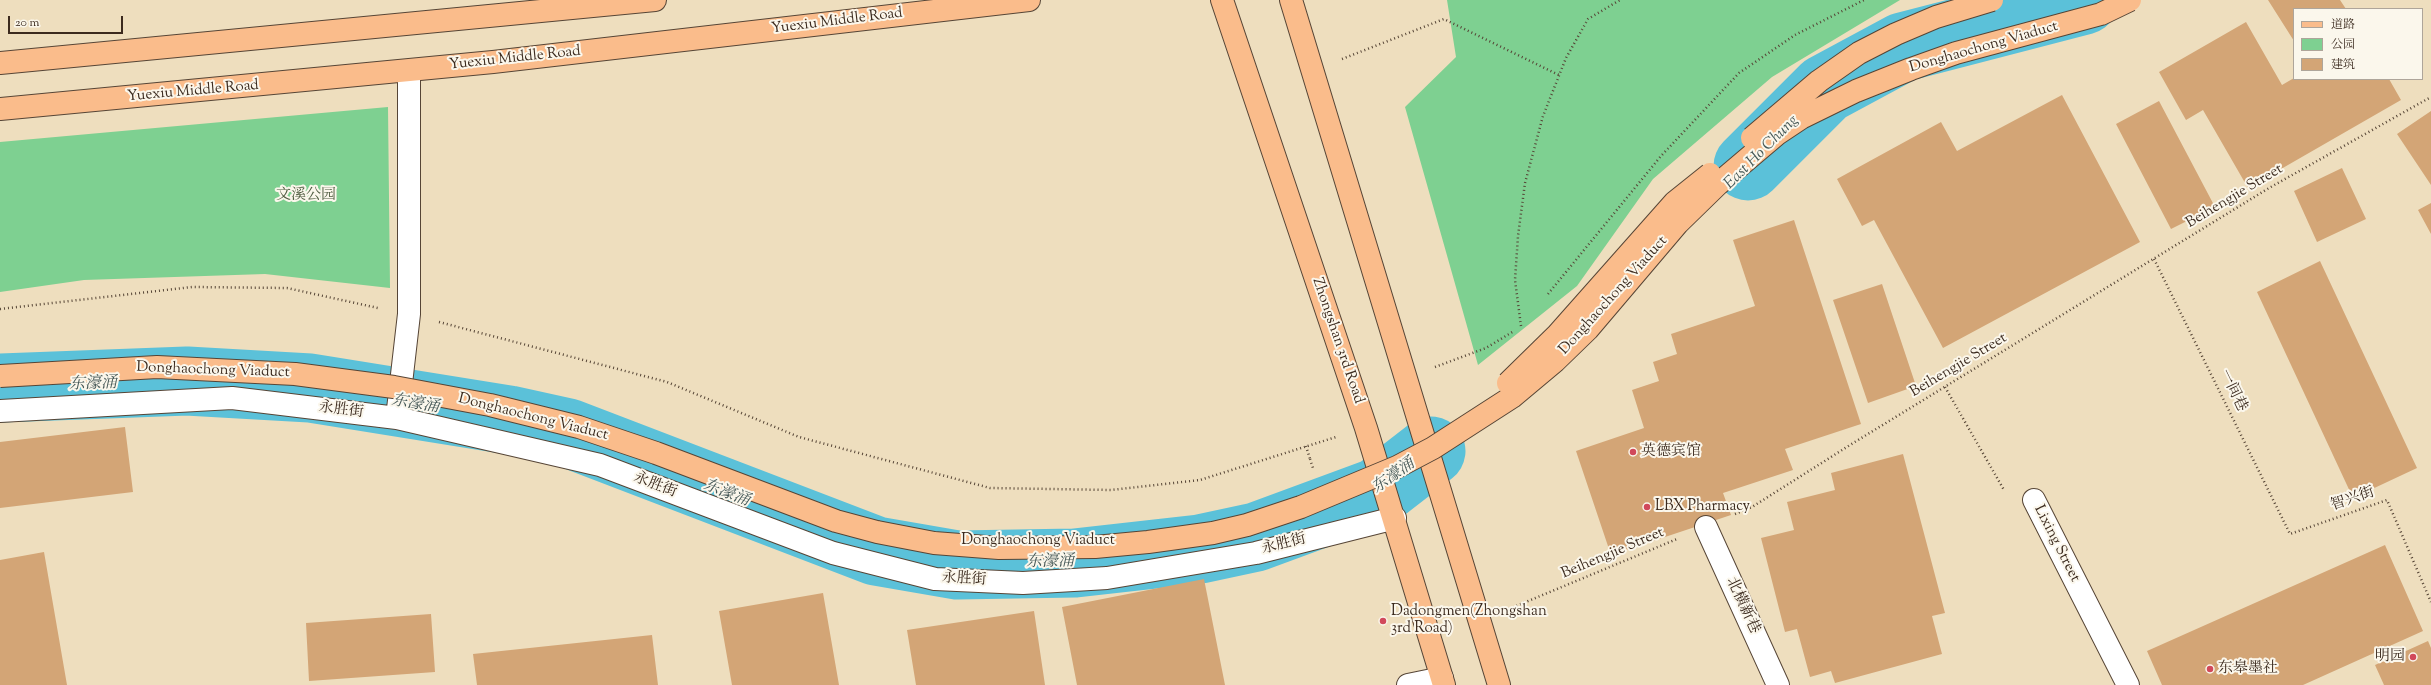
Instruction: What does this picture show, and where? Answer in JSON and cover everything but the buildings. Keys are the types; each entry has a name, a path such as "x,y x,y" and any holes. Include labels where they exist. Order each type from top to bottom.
{"main road":[{"path":"0,63 656,0"},
{"name":"Yuexiu Middle Road","path":"0,109 409,71 1029,0"},
{"name":"Zhongshan 3rd Road","path":"1222,0 1366,428 1395,518 1443,681"},
{"path":"1291,0 1404,378 1445,503 1499,685"},
{"name":"Donghaochong Viaduct","path":"0,371 88,364 166,362 328,373 463,394 579,421 694,461 783,497 846,519 933,538 979,543 1089,545 1148,539 1204,530 1264,516 1376,472 1423,448 1471,418 1558,334 1675,202 1732,157 1808,90 1859,53 1896,34 1936,17 1992,0"},
{"name":"Donghaochong Viaduct","path":"0,376 157,367 287,374 394,387 490,405 579,427 656,453 836,521 877,532 934,543 999,548 1095,546 1148,542 1213,533 1247,525 1301,508 1355,485 1433,448 1487,414 1555,361 1582,334 1678,223 1718,184 1776,134 1801,118 1856,90 1911,69 1956,53 2101,14 2130,0"}],"lane":[{"path":"398,414 409,314 409,71"},
{"name":"永胜街","path":"0,411 232,398 398,414 600,465 833,554 936,578 1023,583 1106,578 1256,552 1395,518"},
{"name":"Lixing Street","path":"2034,500 2128,685"},
{"name":"北横新巷","path":"1706,527 1778,685"},
{"path":"1408,685 1443,681"}],"path":[{"path":"1521,327 1515,280 1525,183 1543,116 1566,58 1588,19 1620,0"},
{"path":"1544,300 1661,156 1739,73 1795,35 1864,0"},
{"path":"1313,71 1444,19 1559,75"},
{"name":"Beihengjie Street","path":"1481,621 1752,507 2269,188 2431,97"},
{"name":"一间巷","path":"2154,259 2290,534"},
{"path":"0,309 192,287 287,288 409,314 667,382 799,437 990,488 1111,490 1200,480 1366,428"},
{"path":"1404,378 1486,348 1521,327 1525,321"},
{"name":"Lixing Street","path":"1945,387 2013,505 2034,500"},
{"path":"1306,446 1310,459"},
{"name":"智兴街","path":"2290,534 2387,500 2431,602"}],"green space":[{"path":"1447,0 1900,0 1772,77 1653,179 1577,286 1478,365 1405,107 1456,57"},
{"name":"文溪公园","path":"388,107 390,288 265,274 84,280 0,292 0,142"}],"waterway":[{"name":"East Ho Chung","path":"1748,166 1825,89 1903,47 2084,0"},
{"name":"东濠涌","path":"0,388 187,381 310,388 509,420 568,433 876,551 957,565 1075,563 1200,549 1256,537 1378,492 1431,451"}],"place":[{"name":"英德宾馆","path":"1633,452"},
{"name":"LBX Pharmacy","path":"1647,507"},
{"name":"Dadongmen(Zhongshan 3rd Road)","path":"1383,621"},
{"name":"明园","path":"2413,657"},
{"name":"东皋墨社","path":"2210,669"}]}
